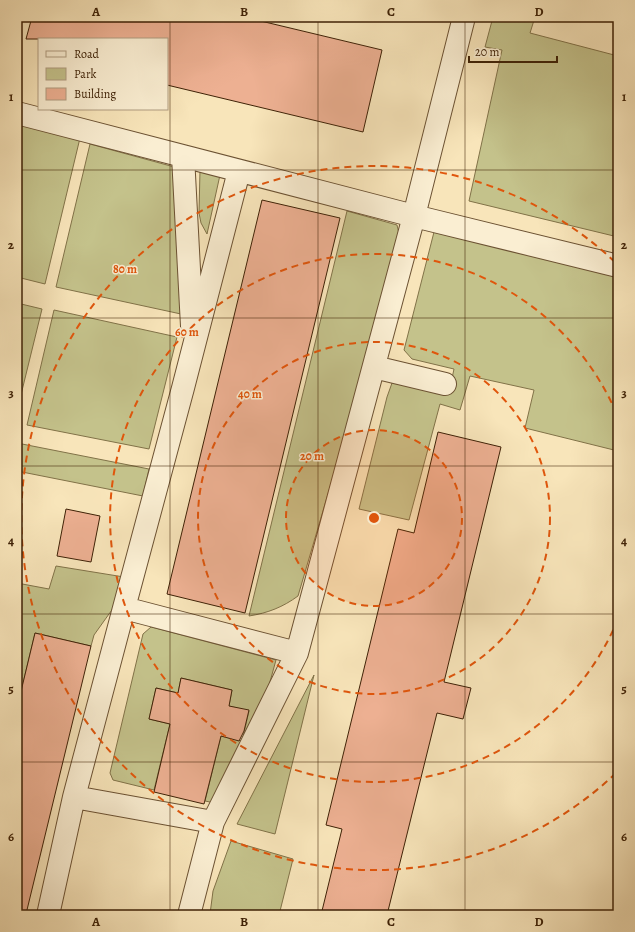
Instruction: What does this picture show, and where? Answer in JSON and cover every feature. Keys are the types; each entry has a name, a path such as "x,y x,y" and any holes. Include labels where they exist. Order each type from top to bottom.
{"lane":[{"path":"189,915 213,822 297,653 414,216 464,17"},
{"path":"17,113 414,216 618,266"},
{"path":"183,156 194,347"},
{"path":"48,915 74,797 194,347 239,171"},
{"path":"374,367 445,384"},
{"path":"124,608 297,653"},
{"path":"74,797 213,822"}],"green space":[{"path":"493,17 535,17 530,33 618,56 618,237 469,201 502,50 485,47"},
{"path":"17,122 80,138 45,284 17,277"},
{"path":"90,144 178,168 181,314 56,287"},
{"path":"200,170 220,175 207,234 201,223 199,213"},
{"path":"347,211 397,225 400,238 350,419 298,596 275,609 249,616"},
{"path":"434,232 618,276 618,451 525,428 534,390 470,376 460,410 440,404 409,520 359,509 387,397 392,383 449,392 454,369 412,359 404,350"},
{"path":"17,303 42,309 17,411"},
{"path":"54,310 177,337 149,449 27,425"},
{"path":"17,443 149,469 143,496 17,471"},
{"path":"56,566 124,577 119,600 94,635 91,646 35,633 17,708 17,583 49,589"},
{"path":"151,627 276,660 260,718 223,791 210,802 205,801 221,736 242,741 249,711 229,706 232,690 181,678 178,693 156,688 149,719 170,724 154,790 113,780 110,773 143,634"},
{"path":"314,675 275,834 237,824"},
{"path":"231,841 293,859 279,915 210,914 213,891"}],"building":[{"path":"32,17 244,17 382,50 363,132 168,85 168,38 26,39"},
{"path":"262,200 340,218 245,613 167,594"},
{"path":"438,432 501,447 444,682 471,688 463,719 437,713 387,915 321,915 342,829 326,825 398,529 414,533"},
{"path":"66,509 100,516 91,562 57,556"},
{"path":"35,633 91,646 26,914 17,913 17,708"},
{"path":"181,678 232,690 229,706 249,710 244,731 239,741 221,736 204,804 154,792 170,724 149,719 156,688 178,693"}]}
